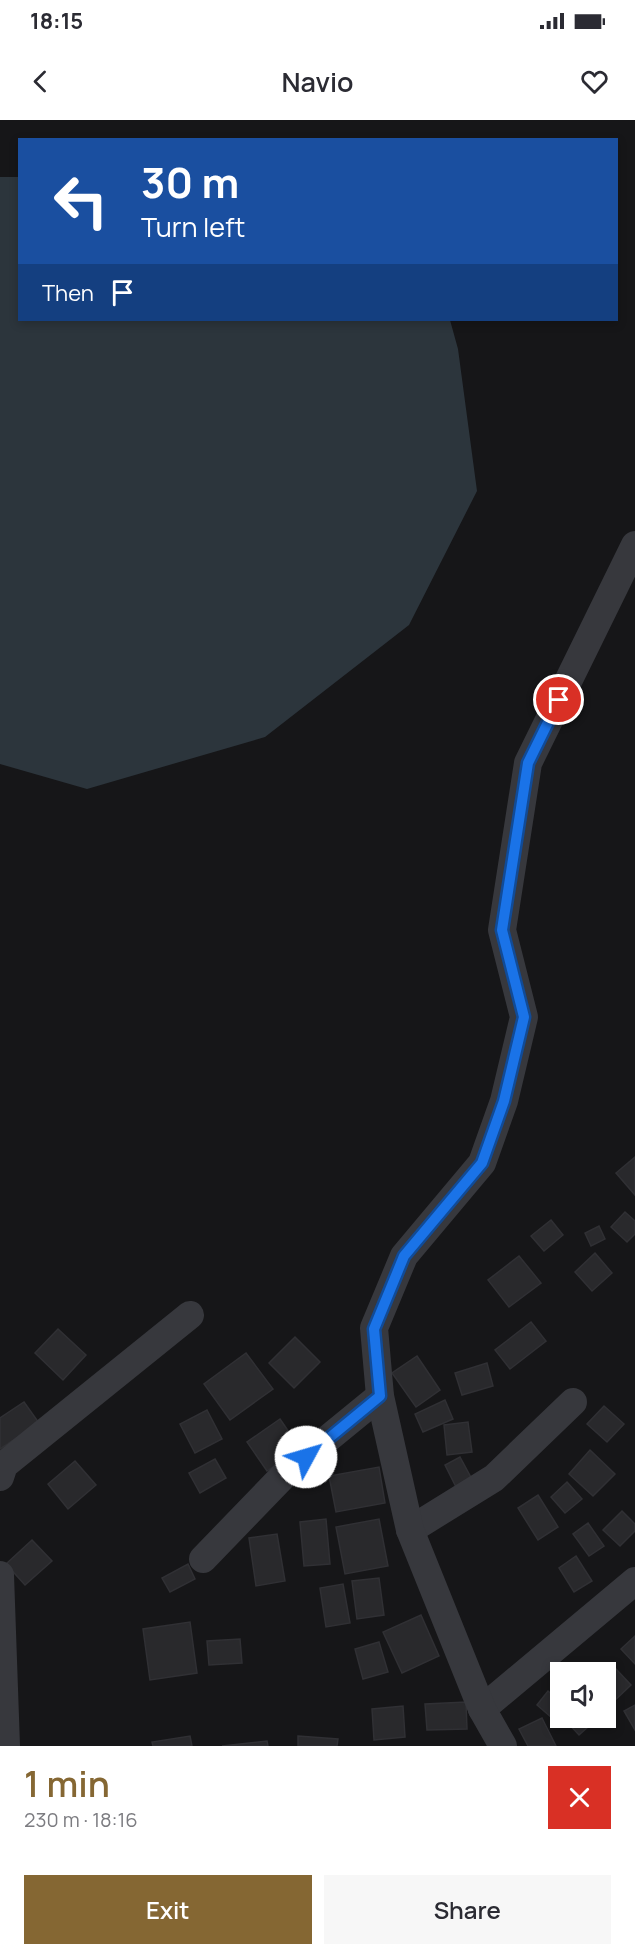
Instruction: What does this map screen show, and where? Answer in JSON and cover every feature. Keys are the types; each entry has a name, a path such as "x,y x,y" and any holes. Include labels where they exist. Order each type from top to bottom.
{"street":[{"path":"503,1746 482,1709 410,1530 380,1396 374,1329 404,1256 482,1163 504,1101 524,1017 502,930 528,763 635,545"},
{"path":"0,1477 4,1465 190,1316"},
{"path":"203,1559 287,1472 380,1396"},
{"path":"410,1530 494,1478 573,1402"},
{"path":"0,1575 6,1746"},
{"path":"482,1709 635,1581"}],"shaded area":[{"path":"0,177 18,177 18,321 450,321 458,349 477,491 409,625 265,737 87,789 0,764"}],"building":[{"path":"635,1157 635,1195 616,1173"},
{"path":"625,1212 635,1221 635,1234 627,1242 611,1227"},
{"path":"551,1220 563,1235 544,1251 531,1236"},
{"path":"599,1226 605,1239 591,1246 585,1233"},
{"path":"595,1253 612,1273 592,1291 575,1272"},
{"path":"519,1256 541,1283 509,1307 488,1280"},
{"path":"531,1322 546,1341 510,1369 495,1350"},
{"path":"58,1329 86,1355 63,1380 35,1353"},
{"path":"295,1337 320,1362 294,1388 269,1363"},
{"path":"246,1353 273,1389 230,1420 204,1384"},
{"path":"417,1356 440,1390 416,1407 392,1373"},
{"path":"487,1363 493,1386 462,1395 455,1373"},
{"path":"445,1400 453,1419 423,1432 415,1414"},
{"path":"24,1402 39,1423 0,1449 0,1418"},
{"path":"604,1406 624,1424 607,1442 587,1424"},
{"path":"207,1410 222,1439 195,1453 180,1424"},
{"path":"280,1419 300,1448 267,1471 247,1442"},
{"path":"468,1422 472,1452 447,1455 444,1425"},
{"path":"590,1450 615,1474 593,1496 569,1474"},
{"path":"460,1457 474,1483 458,1491 445,1465"},
{"path":"215,1459 226,1478 200,1493 189,1473"},
{"path":"75,1461 96,1485 68,1509 48,1484"},
{"path":"379,1467 385,1503 336,1512 329,1476"},
{"path":"567,1482 582,1499 565,1513 551,1497"},
{"path":"538,1495 558,1527 538,1540 518,1508"},
{"path":"622,1511 635,1524 635,1531 620,1546 603,1530"},
{"path":"326,1519 330,1564 304,1566 300,1522"},
{"path":"379,1519 388,1566 345,1574 336,1527"},
{"path":"588,1523 604,1546 589,1556 573,1534"},
{"path":"277,1534 285,1581 256,1586 249,1538"},
{"path":"32,1540 52,1561 25,1585 6,1564"},
{"path":"576,1556 592,1581 574,1592 559,1568"},
{"path":"188,1564 195,1579 170,1592 162,1578"},
{"path":"379,1578 384,1615 357,1619 352,1581"},
{"path":"343,1584 350,1623 326,1627 320,1588"},
{"path":"421,1615 439,1656 402,1673 383,1632"},
{"path":"190,1622 197,1673 150,1680 143,1629"},
{"path":"635,1636 635,1664 621,1649"},
{"path":"240,1639 242,1663 209,1665 207,1641"},
{"path":"379,1642 388,1672 363,1679 355,1649"},
{"path":"616,1669 631,1685 616,1699"},
{"path":"548,1691 550,1693 550,1716 537,1705"},
{"path":"466,1702 467,1729 427,1730 425,1704"},
{"path":"635,1705 635,1730 624,1711"},
{"path":"403,1706 405,1737 374,1740 372,1709"},
{"path":"542,1718 556,1746 528,1746 519,1729"},
{"path":"573,1728 587,1728 579,1735"},
{"path":"190,1736 192,1746 153,1746 152,1742"},
{"path":"298,1736 338,1739 337,1746 298,1746"},
{"path":"267,1741 268,1746 222,1746"}],"route":[{"path":"306,1457 380,1396 374,1329 404,1256 482,1163 504,1101 524,1017 502,930 528,763 559,700"}]}
